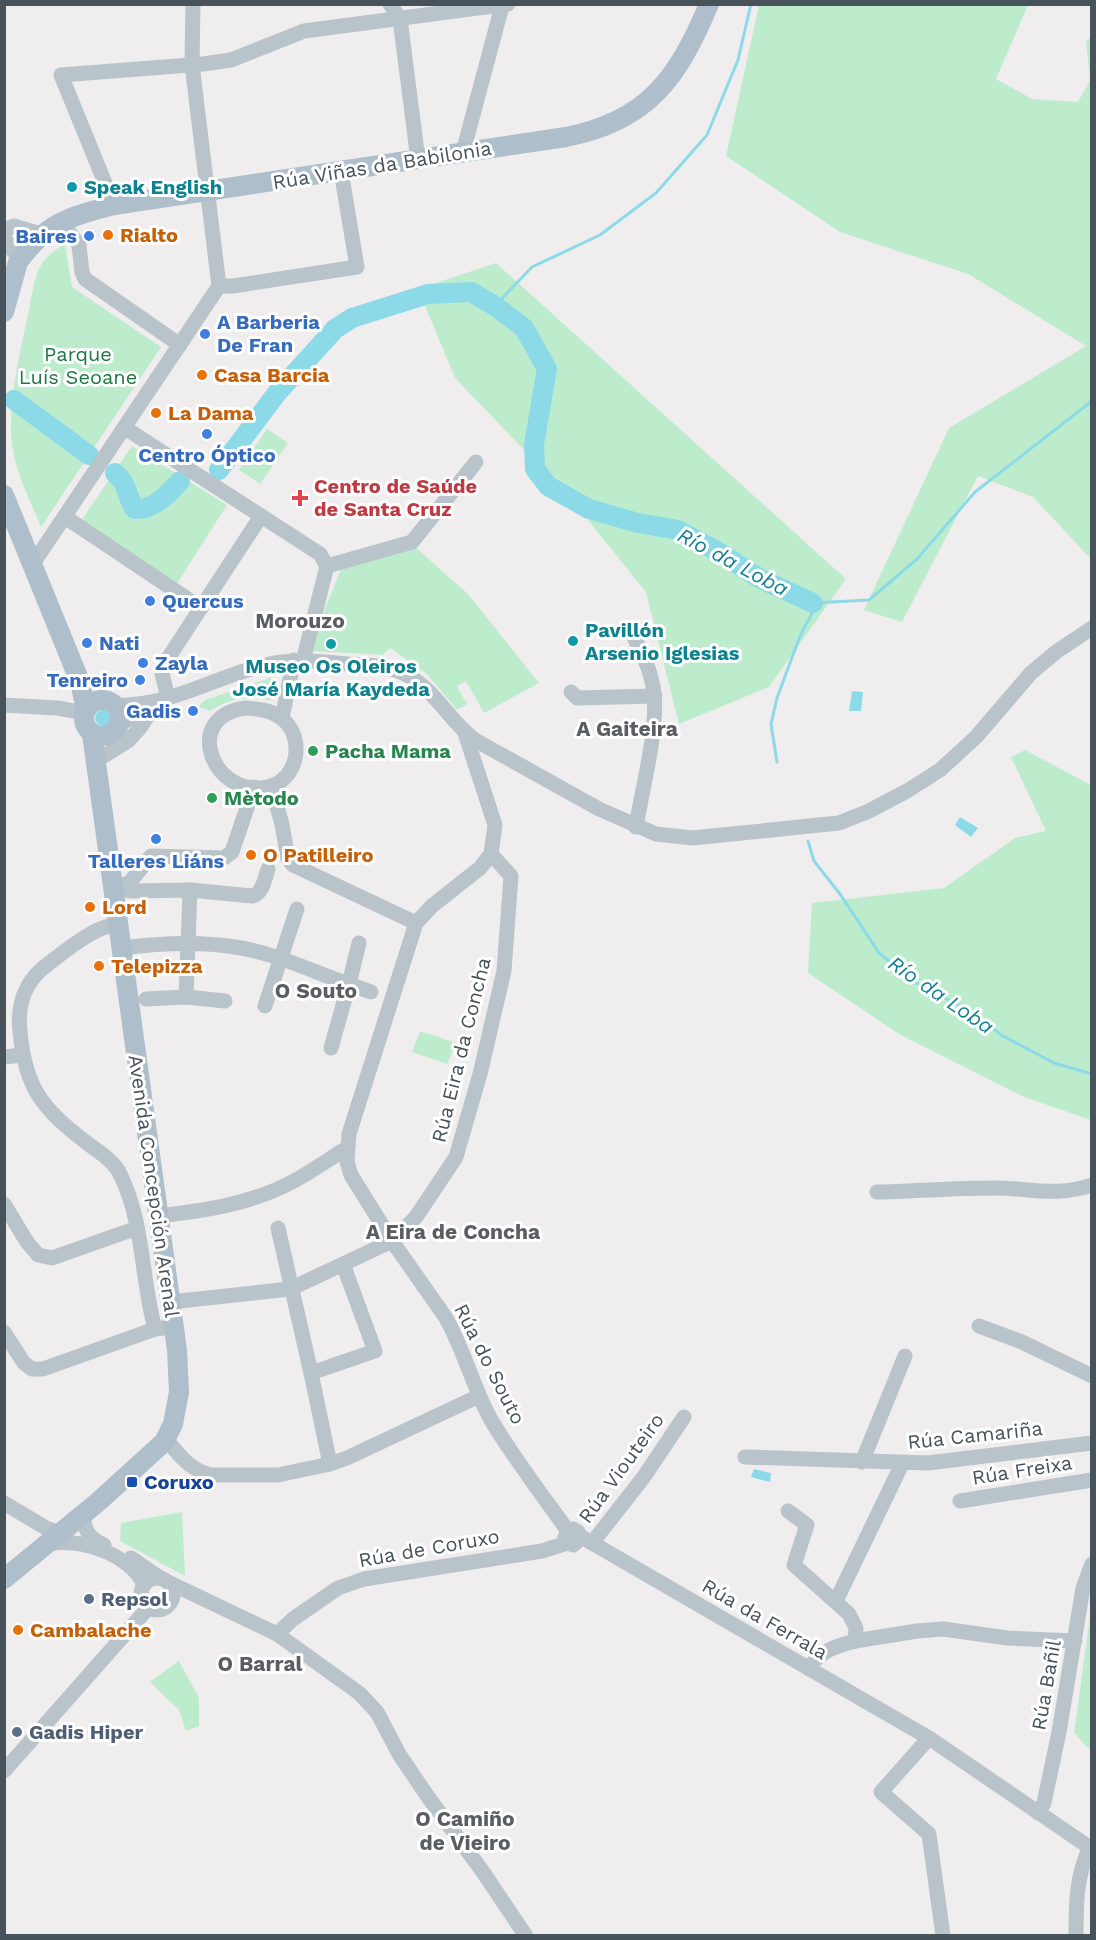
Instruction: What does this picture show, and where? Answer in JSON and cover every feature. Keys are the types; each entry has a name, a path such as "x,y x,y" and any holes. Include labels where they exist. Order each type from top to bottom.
{"main road":[{"name":"Rúa Viñas da Babilonia","path":"41,234 61,221 114,205 590,132 616,122 652,97 676,71 709,4"},
{"path":"4,312 18,262 41,234"},
{"name":"Avenida Concepción Arenal","path":"4,495 90,707 85,724 92,734 101,765 118,924 170,1302 164,1328 179,1372 179,1392 173,1425 166,1439 156,1451 84,1514 4,1579"},
{"path":"90,707 120,714 116,729 102,737 92,734"},
{"name":"Avenida Concepción Arenal","path":"101,765 116,729"}],"street":[{"path":"32,565 219,286 192,65 193,4"},
{"path":"390,4 400,19 417,160"},
{"path":"114,205 62,75 231,60 303,31 505,5 463,152"},
{"path":"219,286 233,286 357,267 341,171"},
{"path":"61,221 79,245 84,279 180,345"},
{"path":"22,257 13,251 4,235 7,229 14,226 41,234"},
{"path":"125,428 320,554 327,566 282,718"},
{"path":"327,566 412,542 477,462"},
{"path":"101,765 140,728 159,702 161,669 261,516"},
{"path":"65,517 201,608"},
{"path":"116,729 159,702 272,663 299,661 377,666 406,674 433,695 465,732 599,809 636,827 656,834 693,838 820,826 839,823 869,810 907,791 940,770 976,737 1031,673 1056,652 1092,628"},
{"path":"630,630 645,657 655,696 653,724 636,827"},
{"path":"81,685 74,702 90,707"},
{"path":"571,692 577,698 655,696"},
{"path":"4,705 90,707 159,702"},
{"path":"259,709 282,718 290,727 296,740 297,755 293,768 285,778 271,786 242,785 225,777 212,762 208,746 212,729 221,718 233,710 259,709"},
{"path":"465,732 495,825 491,854"},
{"path":"271,786 282,824 288,859 293,865 416,923"},
{"path":"114,889 130,882 151,856 224,858 228,856 232,852 254,787"},
{"name":"Rúa do Souto","path":"491,854 480,868 432,906 416,923 349,1134 347,1162 351,1176 392,1241 446,1318 492,1420 577,1538"},
{"name":"Rúa Eira da Concha","path":"170,1302 290,1289 392,1241 416,1217 456,1157 480,1074 504,971 511,876 491,854"},
{"path":"114,889 190,890 257,895 261,891 268,869"},
{"path":"186,997 190,890"},
{"path":"265,1006 297,909"},
{"path":"4,1332 24,1363 32,1369 43,1369 164,1328 149,1309 137,1228 129,1195 119,1172 111,1162 53,1115 39,1098 29,1079 22,1055 19,1011 27,986 36,973 106,925 118,924"},
{"path":"122,948 188,943 240,947 371,992"},
{"path":"331,1048 359,943"},
{"path":"146,999 186,997 225,1001"},
{"path":"4,1058 22,1055"},
{"path":"158,1216 218,1207 258,1197 292,1182 347,1148"},
{"path":"877,1192 995,1188 1057,1192 1075,1191 1092,1185"},
{"path":"4,1204 27,1242 38,1255 52,1258 137,1228"},
{"path":"278,1228 330,1464"},
{"path":"311,1373 375,1351 343,1264"},
{"path":"979,1326 1022,1342 1092,1376"},
{"path":"861,1462 905,1356"},
{"path":"166,1439 187,1463 202,1473 278,1475 347,1458 480,1396"},
{"name":"Rúa Viouteiro","path":"577,1538 644,1478 684,1417"},
{"name":"Rúa Camariña","path":"745,1457 902,1464 928,1463 1092,1443"},
{"path":"836,1600 902,1464"},
{"name":"Rúa Freixa","path":"960,1501 1092,1480"},
{"path":"4,1503 46,1528 54,1538 90,1545 130,1565 138,1572 144,1584"},
{"path":"788,1511 807,1525 794,1565 836,1600 849,1614 856,1628 855,1641"},
{"path":"84,1514 83,1523 89,1535 141,1564 164,1580 277,1634 359,1693 377,1712 399,1754 526,1935"},
{"name":"Rúa de Coruxo","path":"277,1634 293,1619 338,1588 364,1579 542,1551 577,1538"},
{"name":"Rúa da Ferrala","path":"577,1538 929,1738 1091,1848"},
{"name":"Rúa Bañil","path":"1038,1813 1044,1803 1083,1588 1092,1564"},
{"path":"154,1578 164,1580 173,1590 170,1604 160,1610 148,1608 141,1600 141,1588 154,1578"},
{"path":"172,1599 184,1595 195,1595"},
{"path":"4,1771 148,1608"},
{"path":"809,1669 821,1654 836,1646 917,1631 943,1629 1007,1638 1075,1641"},
{"path":"929,1738 881,1792 929,1834 943,1935"},
{"path":"1076,1935 1076,1902 1083,1861 1091,1848"}],"green space":[{"path":"759,5 1028,5 996,79 1032,99 1078,102 1090,80 1086,40 1091,38 1091,559 1033,497 978,476 902,622 864,610 949,428 1086,346 968,274 840,232 726,156"},
{"name":"Parque Luís Seoane","path":"65,244 72,287 161,347 41,527 17,466 12,445 11,413 18,362 36,277 46,259"},
{"path":"496,263 846,579 769,687 679,724 646,592 571,499 455,378 418,289"},
{"path":"267,429 288,443 260,484 239,470"},
{"path":"132,446 227,505 176,585 81,521"},
{"path":"413,545 468,594 539,683 484,713 466,681 457,686 467,704 457,710 427,674 390,648 382,655 313,651 325,608 341,569"},
{"path":"270,678 276,679 278,685 272,700 255,698 233,700 210,711 200,707 205,700"},
{"path":"1025,750 1091,785 1091,1120 1024,1097 899,1034 808,973 812,903 944,888 1015,838 1046,831 1011,757"},
{"path":"420,1031 456,1043 447,1064 412,1052"},
{"path":"182,1512 185,1576 120,1541 121,1523"},
{"path":"1091,1610 1092,1751 1074,1733"},
{"path":"179,1661 199,1698 199,1726 186,1731 179,1710 150,1682"}],"water":[{"path":"852,691 863,692 861,711 849,711"},
{"path":"100,710 106,710 111,718 109,724 100,726 95,721 95,715"},
{"path":"960,817 978,828 971,837 955,825"},
{"path":"754,1469 771,1473 770,1482 751,1477"}],"waterway":[{"path":"495,306 532,267 600,235 656,193 707,135 738,60 751,4"},
{"name":"Río da Loba","path":"219,470 277,393 335,329 352,318 428,294 471,292 495,306 524,328 547,369 534,444 535,469 548,486 589,509 638,523 678,530 759,578 813,603"},
{"name":"Río da Loba","path":"14,400 89,455"},
{"path":"777,762 771,724 777,698 800,636 812,613 813,603 869,600 917,559 975,492 1092,401"},
{"name":"Río da Loba","path":"115,473 123,482 135,509 154,504 180,481"},
{"name":"Río da Loba","path":"808,841 814,861 840,894 879,953 916,983 976,1014 1001,1035 1054,1063 1092,1074"}],"place":[{"name":"Speak English","path":"72,187"},
{"name":"Rialto","path":"108,235"},
{"name":"Baires","path":"89,236"},
{"name":"A Barberia De Fran","path":"205,334"},
{"name":"Casa Barcia","path":"202,375"},
{"name":"La Dama","path":"156,413"},
{"name":"Centro Óptico","path":"207,434"},
{"name":"Centro de Saúde de Santa Cruz","path":"300,498"},
{"name":"Quercus","path":"150,601"},
{"name":"Pavillón Arsenio Iglesias","path":"573,641"},
{"name":"Nati","path":"87,643"},
{"name":"Museo Os Oleiros José María Kaydeda","path":"331,644"},
{"name":"Zayla","path":"143,663"},
{"name":"Tenreiro","path":"140,680"},
{"name":"Gadis","path":"193,711"},
{"name":"Pacha Mama","path":"313,751"},
{"name":"Mètodo","path":"212,798"},
{"name":"Talleres Liáns","path":"156,839"},
{"name":"O Patilleiro","path":"251,855"},
{"name":"Lord","path":"90,907"},
{"name":"Telepizza","path":"99,966"},
{"name":"Coruxo","path":"132,1482"},
{"name":"Repsol","path":"89,1599"},
{"name":"Cambalache","path":"18,1630"},
{"name":"Gadis Hiper","path":"17,1732"}],"district":[{"name":"Morouzo","path":"300,621"},
{"name":"A Gaiteira","path":"627,729"},
{"name":"O Souto","path":"316,991"},
{"name":"A Eira de Concha","path":"453,1232"},
{"name":"O Barral","path":"260,1664"},
{"name":"O Camiño de Vieiro","path":"465,1831"}]}
